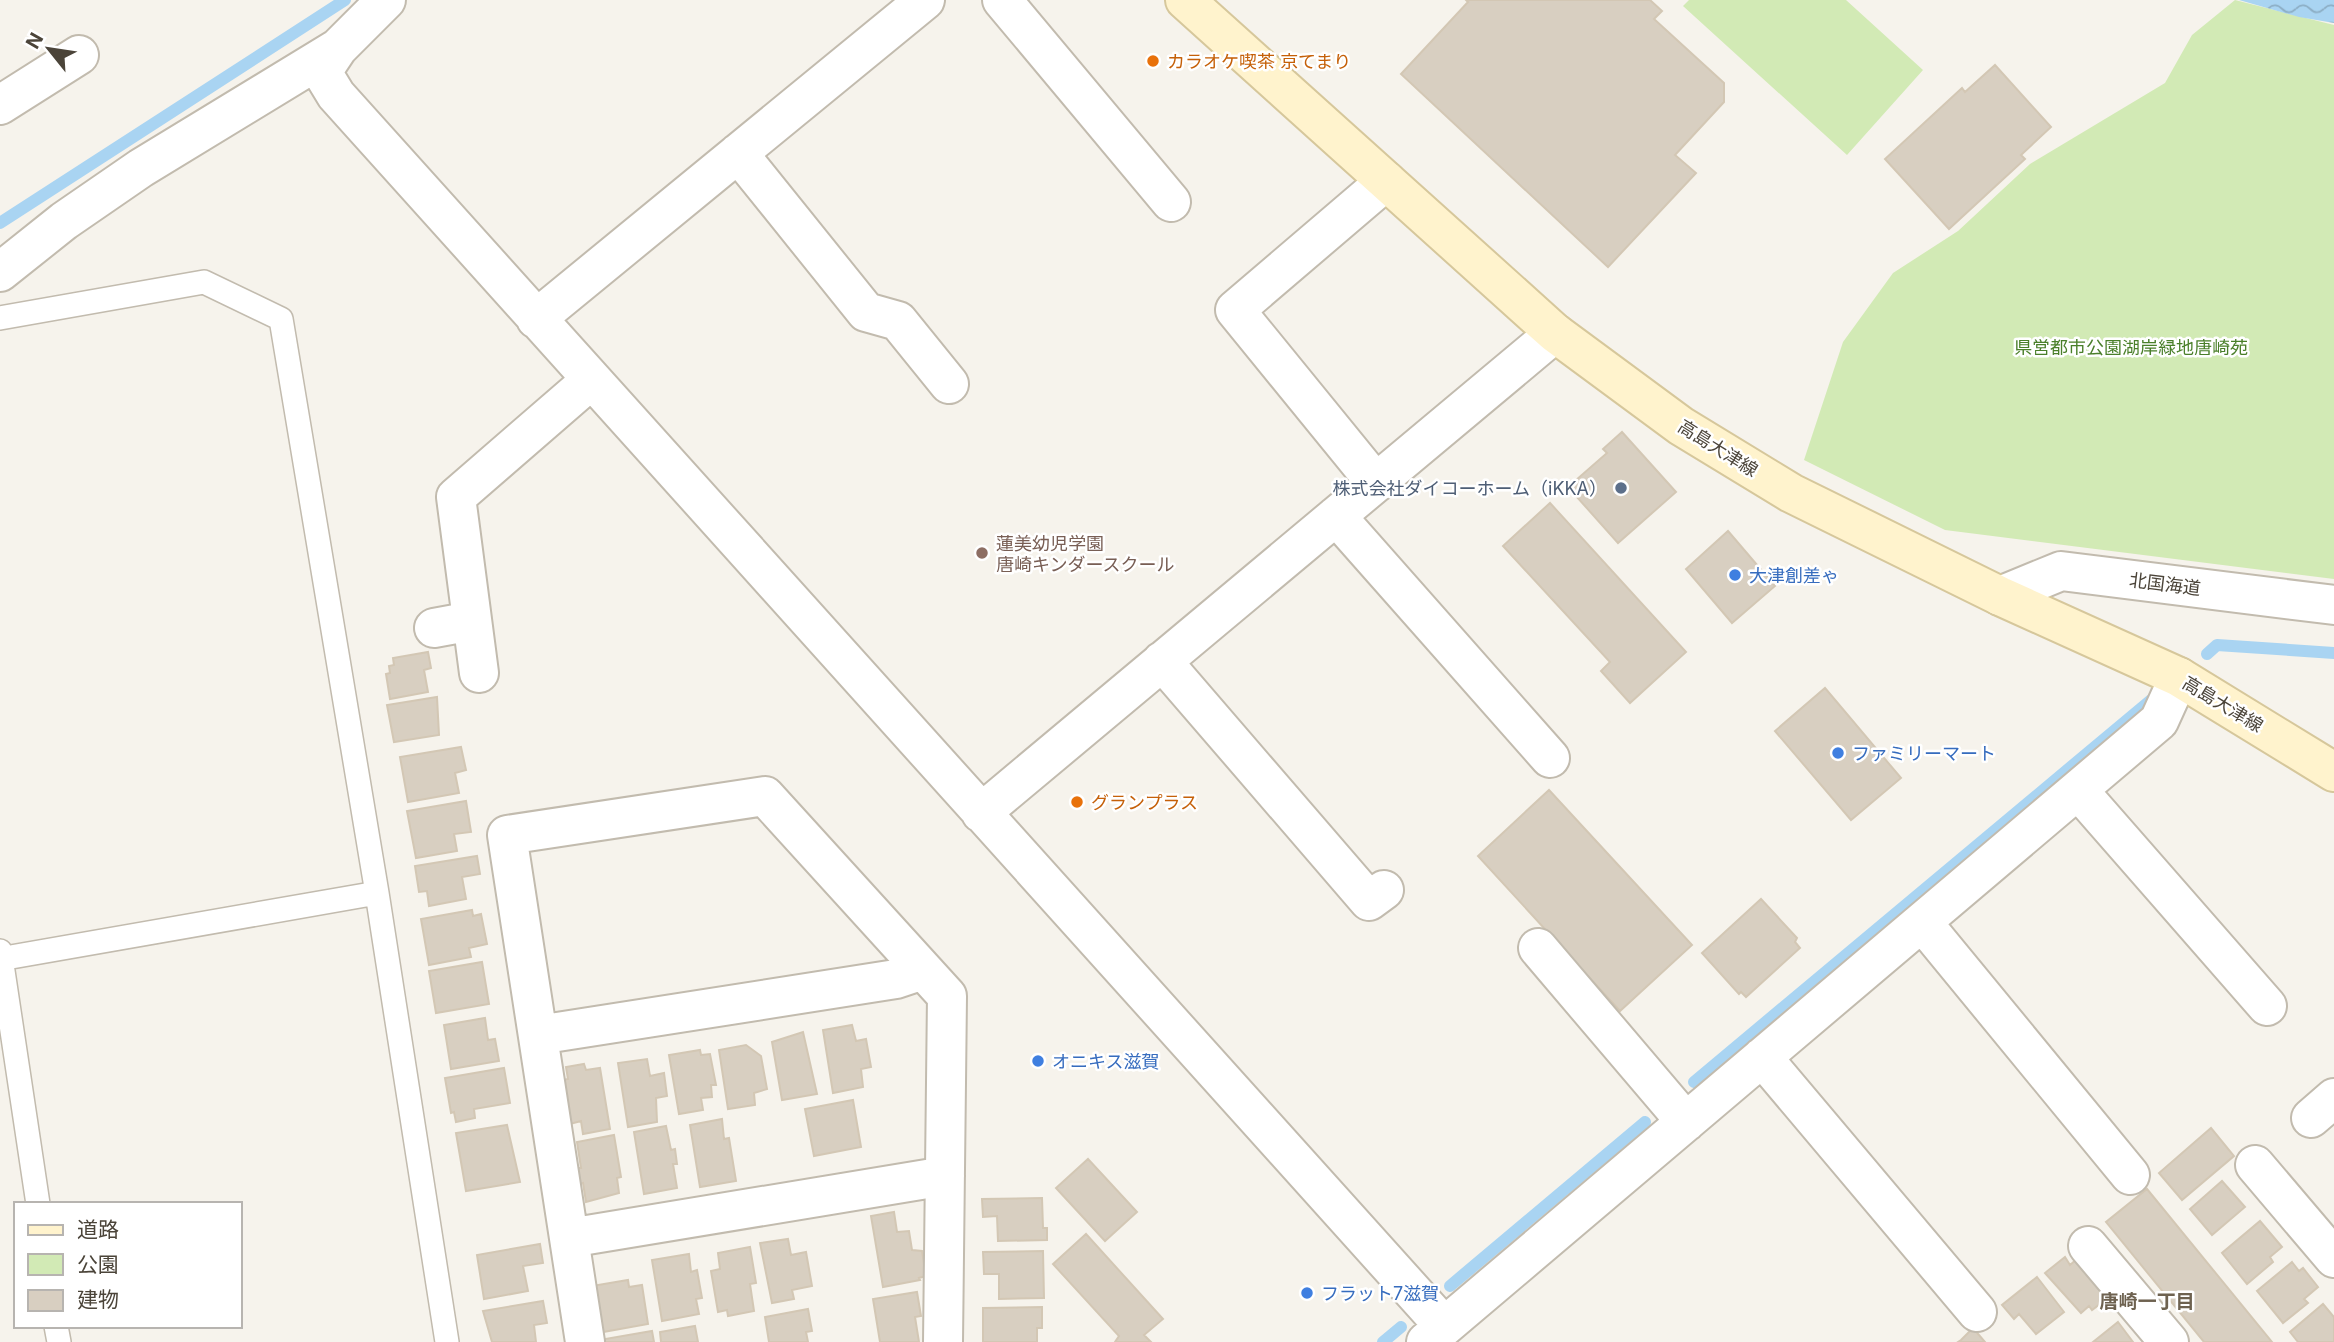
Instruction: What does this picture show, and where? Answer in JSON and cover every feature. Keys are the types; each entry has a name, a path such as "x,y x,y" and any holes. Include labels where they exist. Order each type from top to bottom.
{"main road":[{"name":"高島大津線","path":"1185,0 1555,333 1681,426 1791,493 2000,596 2179,677 2334,772"}],"street":[{"path":"386,0 338,48 322,72 335,95 981,813 1435,1334 2159,721 2179,677"},
{"path":"537,319 925,0"},
{"path":"1002,0 1171,202"},
{"path":"0,272 64,221 141,168 338,48"},
{"path":"0,105 79,55"},
{"path":"738,153 866,312 898,321 949,384"},
{"path":"1376,483 1235,310 1386,181"},
{"path":"981,813 1555,333"},
{"path":"479,673 456,497 591,380"},
{"path":"1336,516 1550,758"},
{"name":"北国海道","path":"2000,596 2061,571 2334,605"},
{"path":"434,628 472,621"},
{"path":"1163,661 1369,901 1384,890"},
{"path":"2078,790 2267,1006"},
{"path":"584,1342 507,835 765,796 947,996 943,1342"},
{"path":"1922,922 2130,1175"},
{"path":"1538,948 1686,1122"},
{"path":"538,1035 896,979 923,970"},
{"path":"1762,1057 1977,1311"},
{"path":"2255,1165 2334,1258"},
{"path":"569,1238 945,1176"},
{"path":"2088,1246 2169,1342"}],"lane":[{"path":"0,318 204,282 281,320 377,893 447,1342"},
{"path":"38,1202 0,956 377,893"}],"green space":[{"path":"1689,0 1846,0 1923,70 1847,155 1683,6"},
{"name":"県営都市公園湖岸緑地唐崎苑","path":"2235,0 2334,25 2334,579 1945,530 1804,460 1843,342 1893,273 1958,231 2030,164 2165,83 2192,35"}],"water":[{"path":"2239,0 2334,0 2334,23 2299,17"}],"building":[{"path":"1466,0 1650,0 1662,11 1654,19 1724,83 1724,102 1675,155 1696,173 1608,267 1401,74 1468,2"},
{"path":"1995,65 2051,127 2021,155 2025,159 1949,229 1885,159 1962,88 1965,92"},
{"path":"1622,432 1676,492 1618,543 1568,487 1607,453 1603,449"},
{"path":"1550,503 1686,652 1630,703 1601,671 1610,662 1503,546"},
{"path":"1728,531 1775,586 1732,623 1686,569"},
{"path":"428,652 431,668 424,670 428,692 390,699 386,674 390,673 389,666 394,665 393,658"},
{"path":"1825,688 1901,778 1851,820 1775,731"},
{"path":"437,697 439,735 394,742 387,705"},
{"path":"461,747 466,770 455,773 459,793 408,802 400,757"},
{"path":"1549,790 1692,945 1620,1011 1478,856"},
{"path":"466,801 471,832 454,834 457,851 416,858 407,811"},
{"path":"477,856 480,874 462,877 466,899 429,906 427,891 419,892 415,866"},
{"path":"1761,899 1797,938 1795,942 1800,948 1746,997 1741,992 1739,994 1702,953"},
{"path":"472,910 473,916 481,914 487,944 469,948 471,957 429,965 421,919"},
{"path":"482,962 489,1004 436,1013 429,971"},
{"path":"485,1018 488,1040 495,1039 499,1061 451,1069 444,1025"},
{"path":"852,1025 856,1041 866,1039 871,1067 861,1069 863,1087 833,1093 823,1030"},
{"path":"803,1032 817,1094 782,1100 772,1042"},
{"path":"746,1045 761,1056 767,1089 754,1093 755,1105 728,1109 719,1050"},
{"path":"700,1050 701,1055 710,1054 716,1085 711,1085 712,1097 701,1098 703,1110 679,1114 669,1055"},
{"path":"647,1059 650,1076 664,1073 667,1096 656,1098 657,1122 628,1127 618,1063"},
{"path":"584,1064 586,1070 600,1068 610,1129 583,1134 581,1121 570,1124 563,1080 568,1079 566,1067"},
{"path":"504,1068 510,1103 474,1109 475,1118 456,1122 454,1112 451,1113 445,1078"},
{"path":"853,1100 861,1147 814,1156 805,1109"},
{"path":"722,1119 724,1139 729,1138 736,1181 700,1187 690,1125"},
{"path":"507,1125 520,1182 466,1191 456,1133"},
{"path":"666,1126 671,1150 675,1149 677,1164 673,1164 677,1188 644,1194 634,1132"},
{"path":"2211,1128 2234,1156 2182,1200 2159,1173"},
{"path":"614,1135 621,1177 617,1178 619,1193 586,1202 583,1183 578,1184 576,1168 581,1168 577,1142"},
{"path":"1088,1159 1137,1212 1105,1241 1056,1188"},
{"path":"2222,1181 2245,1207 2212,1235 2190,1209"},
{"path":"2147,1189 2272,1342 2204,1342 2106,1222"},
{"path":"1042,1198 1043,1228 1047,1228 1047,1240 998,1241 997,1216 983,1217 982,1199"},
{"path":"894,1212 897,1232 909,1231 912,1250 922,1251 926,1276 919,1278 920,1280 883,1287 871,1216"},
{"path":"2260,1221 2282,1247 2270,1257 2273,1262 2247,1284 2222,1253"},
{"path":"1086,1234 1163,1319 1144,1335 1151,1342 1115,1342 1119,1336 1053,1264"},
{"path":"788,1239 791,1255 806,1252 812,1286 792,1290 794,1299 772,1303 760,1243"},
{"path":"540,1244 543,1263 523,1266 528,1291 484,1299 477,1255"},
{"path":"750,1247 756,1283 750,1284 754,1311 728,1316 727,1310 718,1312 711,1271 720,1269 718,1253"},
{"path":"1043,1251 1044,1298 999,1299 999,1274 984,1274 983,1252"},
{"path":"689,1254 691,1272 697,1270 702,1298 696,1299 699,1314 662,1321 652,1260"},
{"path":"2065,1257 2070,1265 2077,1259 2108,1298 2092,1310 2089,1306 2081,1313 2045,1273"},
{"path":"2292,1262 2299,1271 2303,1268 2318,1287 2304,1299 2308,1303 2283,1323 2257,1291"},
{"path":"2037,1277 2064,1312 2036,1334 2019,1314 2014,1319 2002,1305"},
{"path":"628,1280 629,1287 642,1285 648,1324 603,1332 592,1286"},
{"path":"917,1292 921,1316 915,1317 919,1342 880,1342 873,1299"},
{"path":"543,1301 547,1323 534,1325 536,1342 492,1342 483,1311"},
{"path":"2323,1304 2334,1317 2334,1342 2298,1342 2290,1332"},
{"path":"1042,1307 1042,1328 1037,1328 1037,1342 983,1342 983,1308"},
{"path":"808,1309 812,1331 806,1332 808,1342 769,1342 765,1317"},
{"path":"2118,1322 2133,1342 2093,1342"},
{"path":"695,1326 698,1342 661,1342 660,1332"},
{"path":"1973,1328 1985,1342 1958,1342 1961,1340"},
{"path":"652,1331 654,1342 605,1342 605,1339"}],"waterway":[{"path":"0,223 345,0"},
{"path":"2207,654 2217,645 2334,653"},
{"path":"1694,1082 2151,700"},
{"path":"1450,1286 1645,1122"},
{"path":"1383,1342 1401,1327"}],"place":[{"name":"カラオケ喫茶 京てまり","path":"1153,61"},
{"name":"株式会社ダイコーホーム（iKKA）","path":"1621,488"},
{"name":"蓮美幼児学園 唐崎キンダースクール","path":"982,553"},
{"name":"大津創差ゃ","path":"1735,575"},
{"name":"ファミリーマート","path":"1838,753"},
{"name":"グランプラス","path":"1077,802"},
{"name":"オニキス滋賀","path":"1038,1061"},
{"name":"フラット7滋賀","path":"1307,1293"}],"district":[{"name":"唐崎一丁目","path":"2147,1301"}]}
